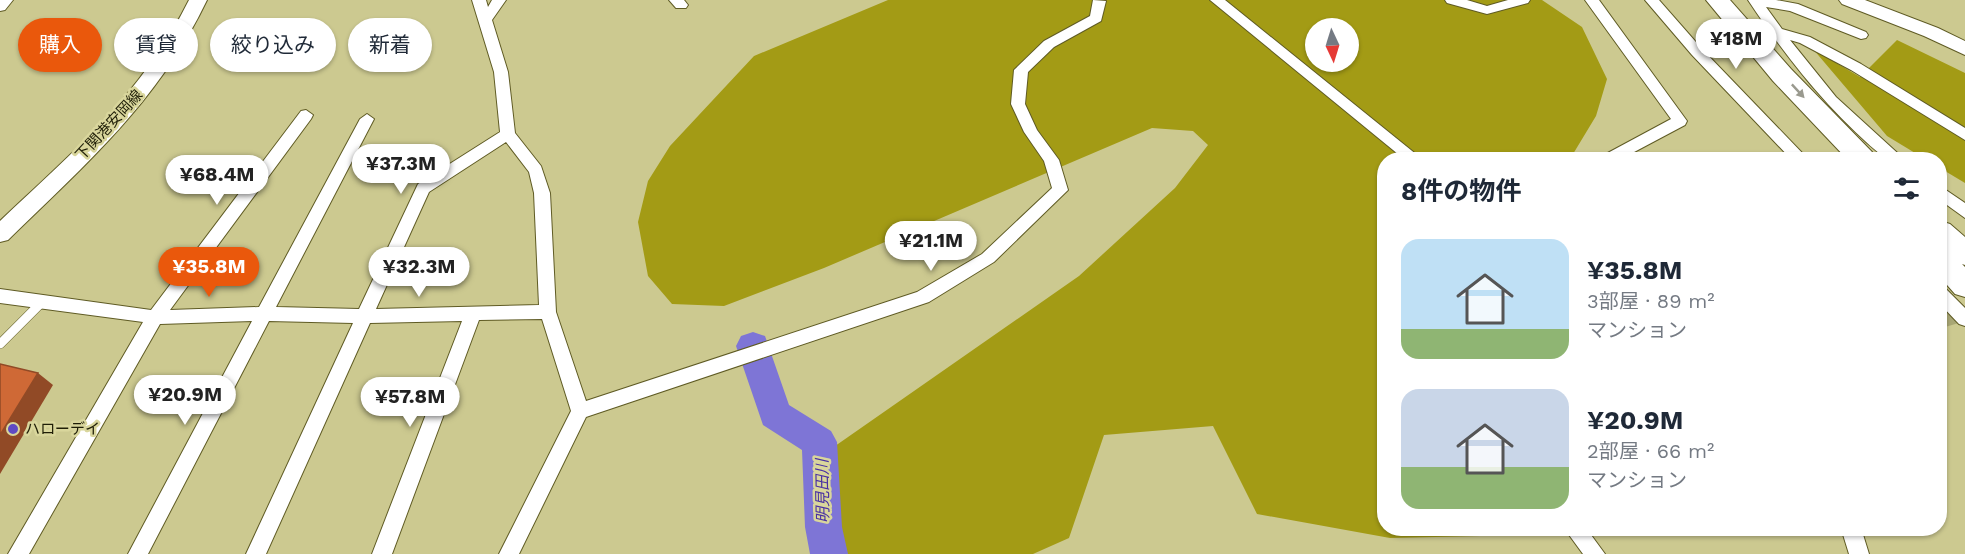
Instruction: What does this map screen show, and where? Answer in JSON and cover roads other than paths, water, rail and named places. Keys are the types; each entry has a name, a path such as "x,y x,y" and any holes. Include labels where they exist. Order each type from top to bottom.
{"highway":[{"path":"1697,0 1728,39 1831,152"},
{"path":"1717,0 1782,75 1856,152"},
{"path":"1947,237 1965,254"},
{"path":"1947,266 1965,284"}],"main road":[{"name":"下関港安岡線","path":"0,234 110,127 160,69 179,40 198,0"},
{"path":"1848,0 1930,32 1965,49"}],"street":[{"path":"0,7 6,0"},
{"path":"479,0 501,72 508,134 536,170 542,193 548,312 580,411 509,554"},
{"path":"485,20 499,0"},
{"path":"580,411 923,297 988,258 1060,190 1051,160 1031,132 1018,104 1021,70 1049,44 1096,18 1102,0"},
{"path":"1217,0 1405,152"},
{"path":"1452,0 1487,10 1523,0"},
{"path":"1592,0 1680,121 1622,152"},
{"path":"1652,0 1697,52 1793,152"},
{"path":"1756,1 1795,57 1831,101 1888,152"},
{"path":"1756,1 1793,7 1861,35"},
{"path":"1777,32 1805,39 1856,67 1965,135"},
{"path":"18,554 155,317 306,115"},
{"path":"138,554 367,119"},
{"path":"256,554 423,188 508,134"},
{"path":"1947,198 1965,212"},
{"path":"0,296 155,317 548,312"},
{"path":"1947,301 1965,319"},
{"path":"382,554 473,314"},
{"path":"1580,536 1595,554"},
{"path":"1853,536 1859,554"}],"lane":[{"path":"0,344 42,302"}],"waterway":[{"name":"明見田川","path":"753,346 775,414 819,442 823,527 829,554"}],"tunnel":[{"path":"1947,317 1965,312"}],"place":[{"name":"ハローデイ","path":"13,429"}]}
